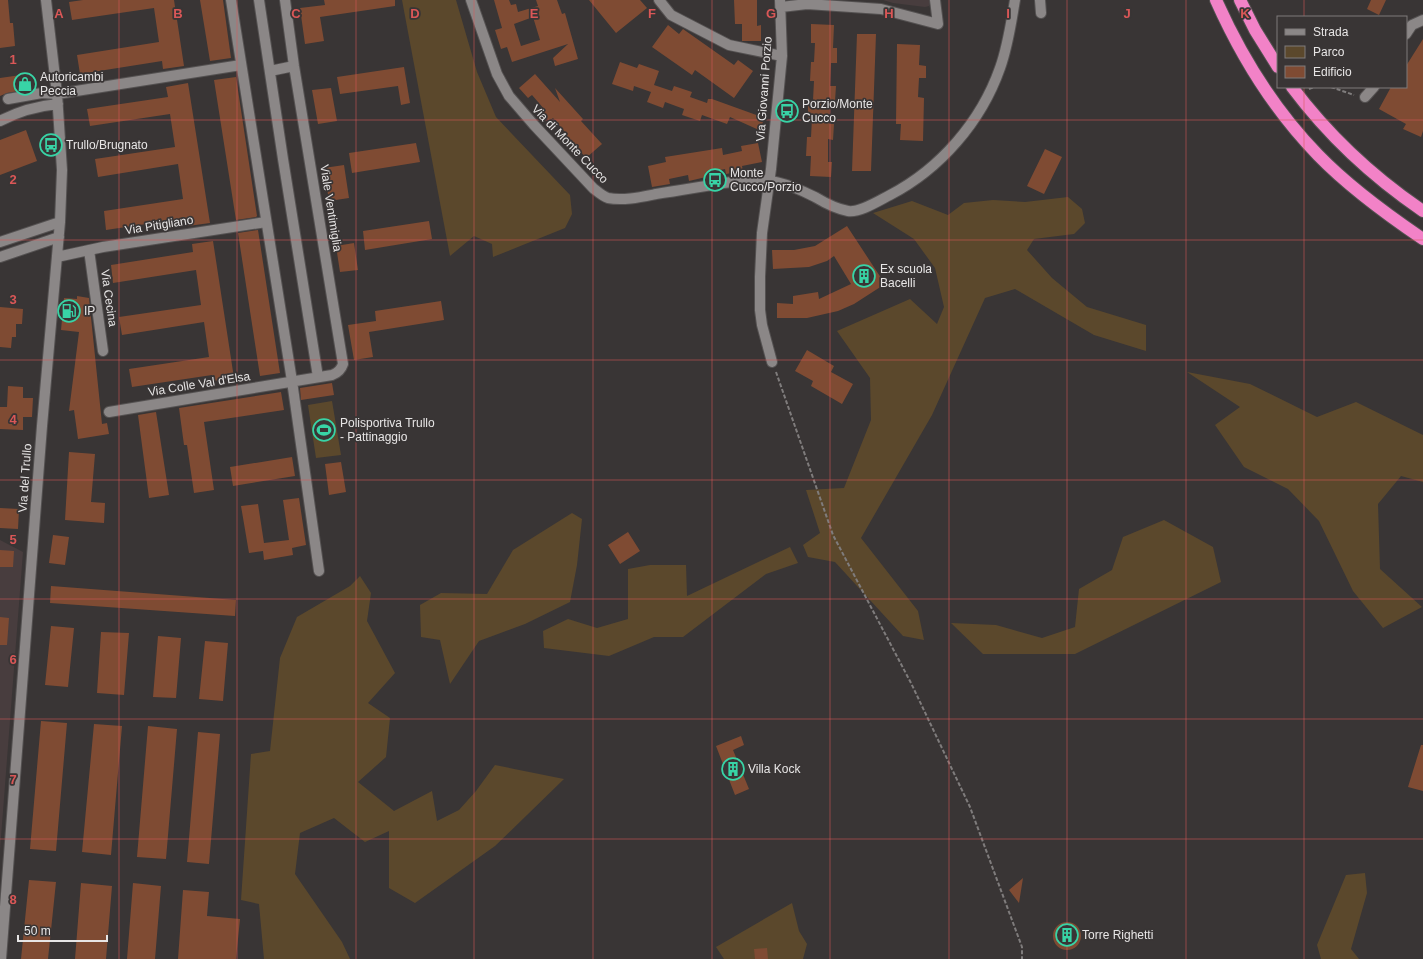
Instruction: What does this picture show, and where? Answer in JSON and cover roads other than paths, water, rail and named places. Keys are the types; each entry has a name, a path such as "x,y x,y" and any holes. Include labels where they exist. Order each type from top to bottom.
{"highway":[{"path":"1216,0 1236,42 1251,67 1266,91 1295,129 1318,155 1350,184 1392,218 1423,239"},
{"path":"1240,0 1255,30 1277,65"},
{"path":"1293,88 1335,137 1356,158 1379,179 1423,211"}],"street":[{"name":"Via del Trullo","path":"1,959 42,426 60,222 62,170 58,94 46,0"},
{"path":"232,0 292,382 319,571"},
{"path":"259,0 282,159 318,377"},
{"name":"Viale Ventimiglia","path":"285,0 294,66 343,364 340,370 335,374 292,382"},
{"name":"Via di Monte Cucco","path":"471,0 497,74 509,96 593,188 602,195 613,199 638,197 737,181 770,180 788,185 836,207 850,211 860,209 879,201 916,180 937,162 973,121 996,79 1004,57 1014,0"},
{"path":"660,0 671,14 729,45 782,56"},
{"path":"781,3 881,9 938,24 935,0"},
{"path":"1040,0 1041,13"},
{"name":"Via Giovanni Porzio","path":"771,358 762,325 760,310 762,233 770,180 782,56 781,3"},
{"path":"1407,32 1412,25 1423,20"},
{"path":"8,99 42,93 58,94 242,65"},
{"path":"270,71 294,66"},
{"path":"1365,97 1373,88"},
{"path":"0,121 31,108 58,104"},
{"path":"0,242 60,222"},
{"name":"Via Pitigliano","path":"57,257 89,250 266,222"},
{"path":"0,257 59,237"},
{"name":"Via Cecina","path":"89,250 103,351"},
{"name":"Via Colle Val d'Elsa","path":"110,412 292,382"}],"place":[{"name":"Autoricambi Peccia","path":"25,84"},
{"name":"Porzio/Monte Cucco","path":"787,111"},
{"name":"Trullo/Brugnato","path":"51,145"},
{"name":"Monte Cucco/Porzio","path":"715,180"},
{"name":"Ex scuola Bacelli","path":"864,276"},
{"name":"IP","path":"69,311"},
{"name":"Polisportiva Trullo - Pattinaggio","path":"324,430"},
{"name":"Villa Kock","path":"733,769"},
{"name":"Torre Righetti","path":"1067,935"}]}
